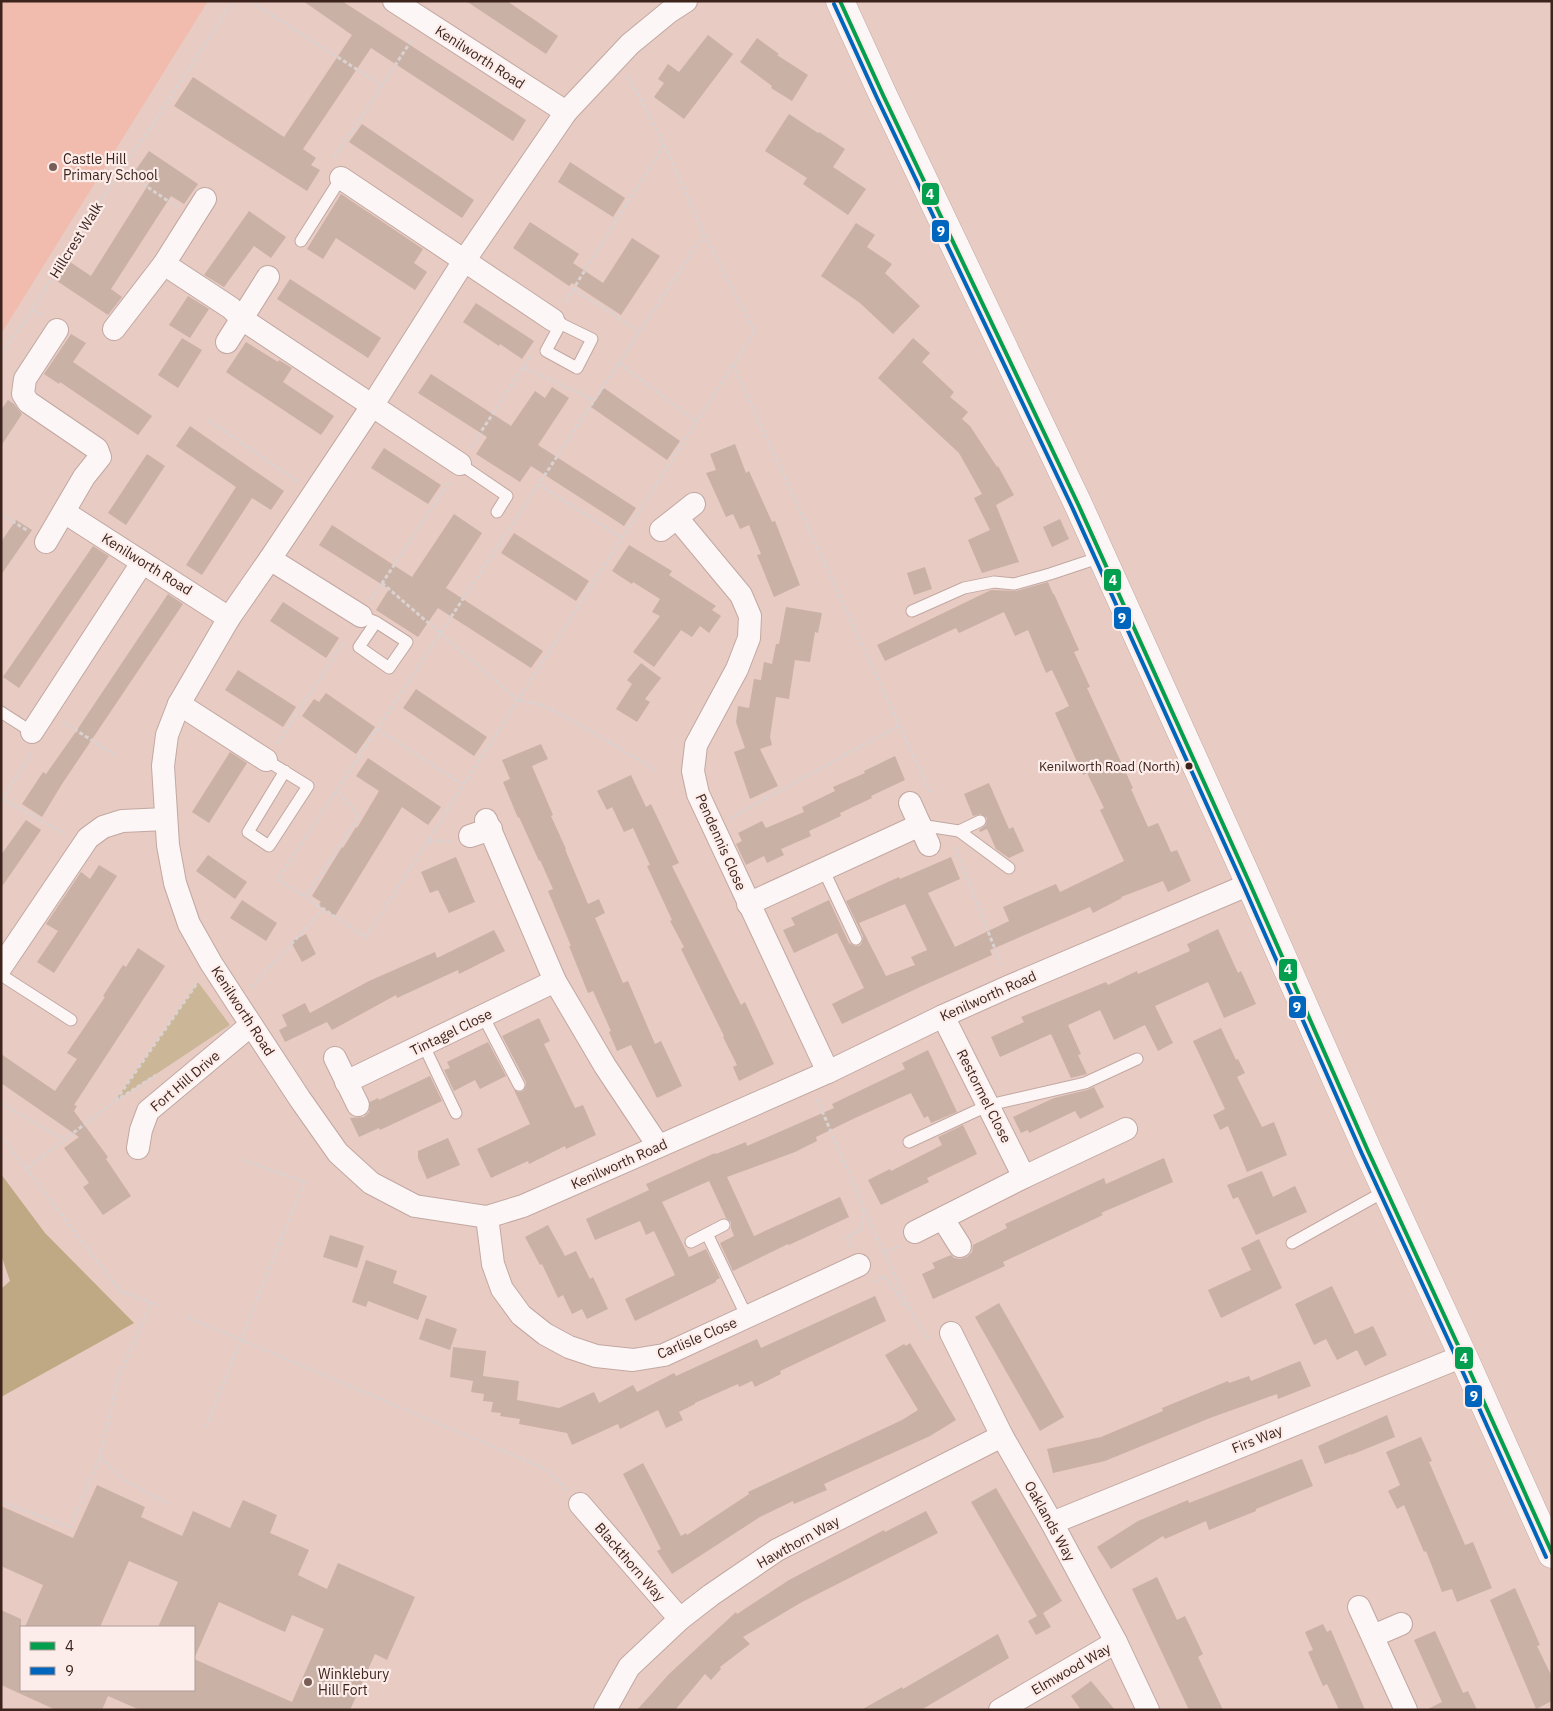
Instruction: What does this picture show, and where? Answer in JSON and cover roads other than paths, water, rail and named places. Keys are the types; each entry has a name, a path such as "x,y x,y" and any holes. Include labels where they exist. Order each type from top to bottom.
{"street":[{"name":"Kenilworth Road","path":"394,1 566,112"},
{"name":"Kenilworth Road","path":"686,1 669,12 630,44 566,112 464,261 372,406 229,618 178,704 167,735 163,766 168,844 175,883 189,924 211,963 338,1153 371,1182 415,1206 487,1217 523,1206 828,1072 943,1016 1010,986 1250,884"},
{"path":"840,1 1054,452 1552,1554"},
{"path":"341,178 464,261 560,315"},
{"path":"114,329 164,264 205,199"},
{"path":"164,264 231,308 242,319 460,464"},
{"path":"227,342 268,277"},
{"path":"46,542 84,477 100,457 97,449 28,402 23,394 25,379 57,330"},
{"name":"Pendennis Close","path":"694,504 669,524 741,595 750,616 749,638 737,669 696,745 693,771 698,794 828,1072"},
{"name":"Kenilworth Road","path":"64,512 142,563 214,606 229,618"},
{"path":"270,559 368,619"},
{"path":"33,741 142,563"},
{"path":"178,704 276,766"},
{"path":"910,804 925,835"},
{"path":"1,966 88,838 103,827 122,821 166,819"},
{"path":"482,828 555,981 606,1066 659,1146"},
{"name":"Pendennis Close","path":"748,904 823,869 925,835"},
{"name":"Tintagel Close","path":"346,1082 424,1046 555,981"},
{"name":"Restormel Close","path":"943,1016 1024,1177"},
{"name":"Fort Hill Drive","path":"138,1148 141,1130 148,1111 251,1025"},
{"path":"334,1058 358,1104"},
{"path":"915,1232 1024,1177 1126,1129"},
{"name":"Carlisle Close","path":"487,1217 493,1264 502,1289 521,1316 546,1334 569,1347 596,1356 633,1360 664,1355 860,1264"},
{"path":"943,1219 960,1246"},
{"name":"Oaklands Way","path":"951,1333 1002,1436 1052,1523 1116,1642 1148,1710"},
{"name":"Firs Way","path":"1052,1523 1463,1356"},
{"name":"Hawthorn Way","path":"606,1710 629,1667 680,1619 710,1595 777,1550 1002,1436"},
{"name":"Blackthorn Way","path":"580,1504 680,1619"},
{"path":"1359,1607 1406,1710"},
{"path":"1373,1636 1401,1624"},
{"name":"Elmwood Way","path":"1000,1710 1116,1642"}],"lane":[{"path":"301,241 341,178"},
{"path":"460,464 507,496 497,512"},
{"path":"912,611 964,588 994,582 1014,584 1102,557"},
{"path":"1,712 33,741"},
{"path":"276,766 308,786 269,846 248,832 276,766"},
{"path":"925,835 953,831 980,821"},
{"path":"953,831 1009,868"},
{"path":"823,869 856,939"},
{"path":"1,976 71,1020"},
{"path":"483,1016 519,1084"},
{"path":"424,1046 456,1113"},
{"path":"909,1142 989,1105 1085,1083 1137,1059"},
{"path":"1292,1242 1386,1190"},
{"path":"691,1242 724,1225"},
{"path":"707,1234 747,1317"}],"place":[{"name":"Castle Hill Primary School","path":"53,167"},
{"name":"Kenilworth Road (North)","path":"1189,766"},
{"name":"Winklebury Hill Fort","path":"308,1682"}]}
